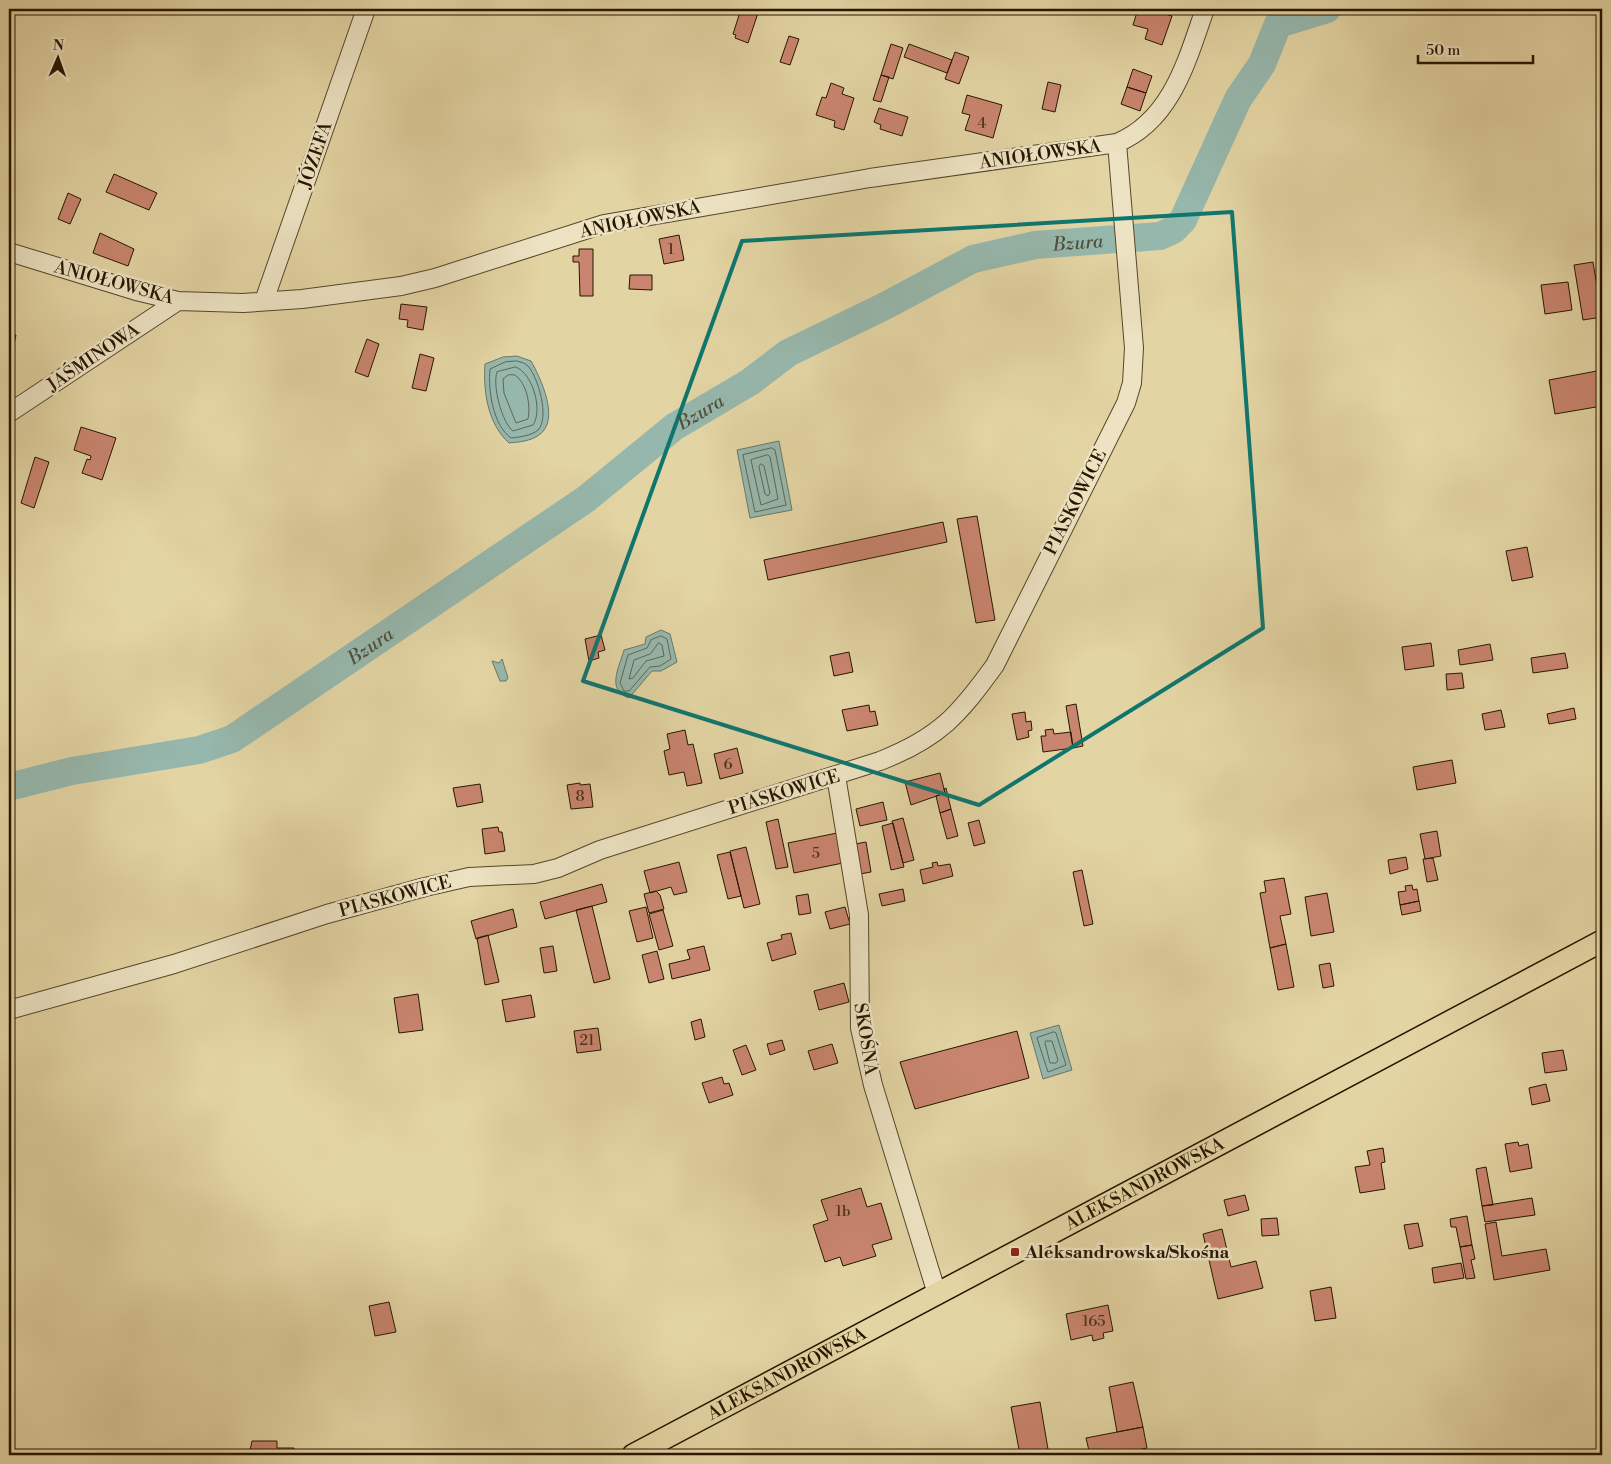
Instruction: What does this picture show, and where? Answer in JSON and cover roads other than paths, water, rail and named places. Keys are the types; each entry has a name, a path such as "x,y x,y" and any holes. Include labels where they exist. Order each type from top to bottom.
{"main road":[{"name":"ALEKSANDROWSKA","path":"633,1455 1602,941"}],"street":[{"name":"JÓZEFA","path":"264,301 366,9"},
{"name":"ANIOŁOWSKA","path":"9,252 127,289 178,301 243,303 302,299 401,286 435,278 604,224 716,203 870,178 1117,143 1146,126 1170,98 1205,9"},
{"name":"PIASKOWICE","path":"9,1010 174,964 327,914 425,886 469,877 534,874 558,868 638,837 836,776 909,750 935,733 951,720 969,700 995,665 1126,403 1132,384 1134,348 1117,143"},
{"name":"JAŚMINOWA","path":"9,413 178,301"},
{"name":"SKOŚNA","path":"836,776 857,892 860,1028 873,1085 937,1294"}],"water":[{"path":"517,356 531,361 543,387 549,409 545,428 539,435 525,441 509,443 496,427 488,407 485,364 503,357"},
{"path":"779,441 792,510 750,518 737,450"},
{"path":"661,630 670,634 677,662 661,671 652,671 629,698 618,690 616,684 617,671 624,650 645,644 646,637"},
{"path":"502,659 508,678 506,681 500,681 492,661 499,663"},
{"path":"1059,1025 1072,1070 1043,1079 1030,1033"}],"waterway":[{"name":"Bzura","path":"9,787 72,771 199,750 232,739 586,499 674,427 750,382 788,353 885,306 973,259 1035,245 1160,236 1173,230 1183,220 1238,99 1262,64 1278,24 1327,9"}],"place":[{"name":"Aleksandrowska/Skośna","path":"1015,1252"}]}
